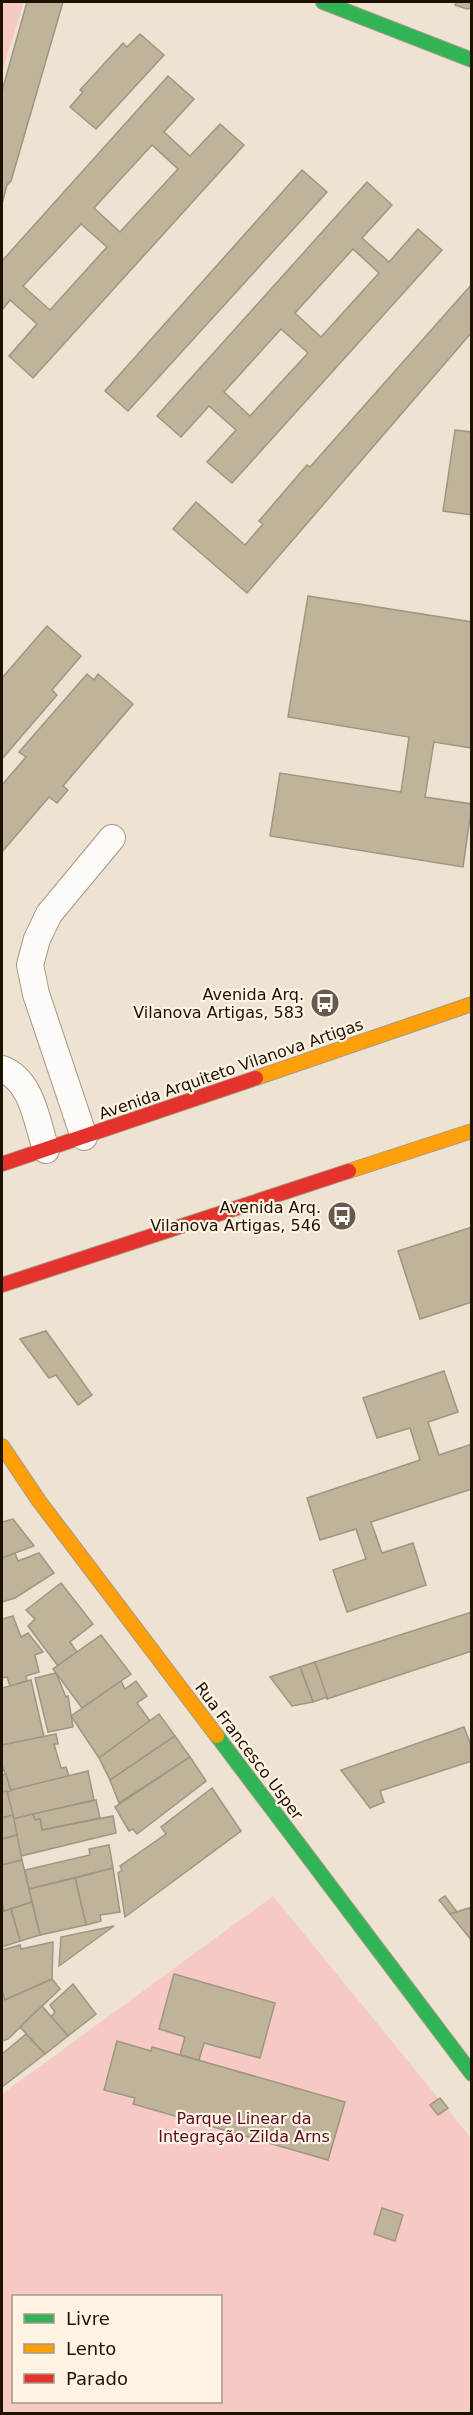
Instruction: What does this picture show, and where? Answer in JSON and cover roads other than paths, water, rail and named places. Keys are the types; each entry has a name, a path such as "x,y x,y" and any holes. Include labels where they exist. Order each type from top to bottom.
{"main road":[{"path":"323,2 471,60"},
{"name":"Avenida Arquiteto Vilanova Artigas","path":"2,1164 471,1004"},
{"path":"2,1285 471,1131"},
{"name":"Rua Francesco Usper","path":"2,1446 39,1501 471,2074"}],"lane":[{"path":"84,1137 36,994 30,965 36,939 50,914 112,838"},
{"path":"2,1069 9,1072 25,1087 46,1150"}],"place":[{"name":"Avenida Arq. Vilanova Artigas, 583","path":"325,1003"},
{"name":"Avenida Arq. Vilanova Artigas, 546","path":"342,1216"}],"park label":[{"name":"Parque Linear da Integração Zilda Arns","path":"244,2127"}]}
